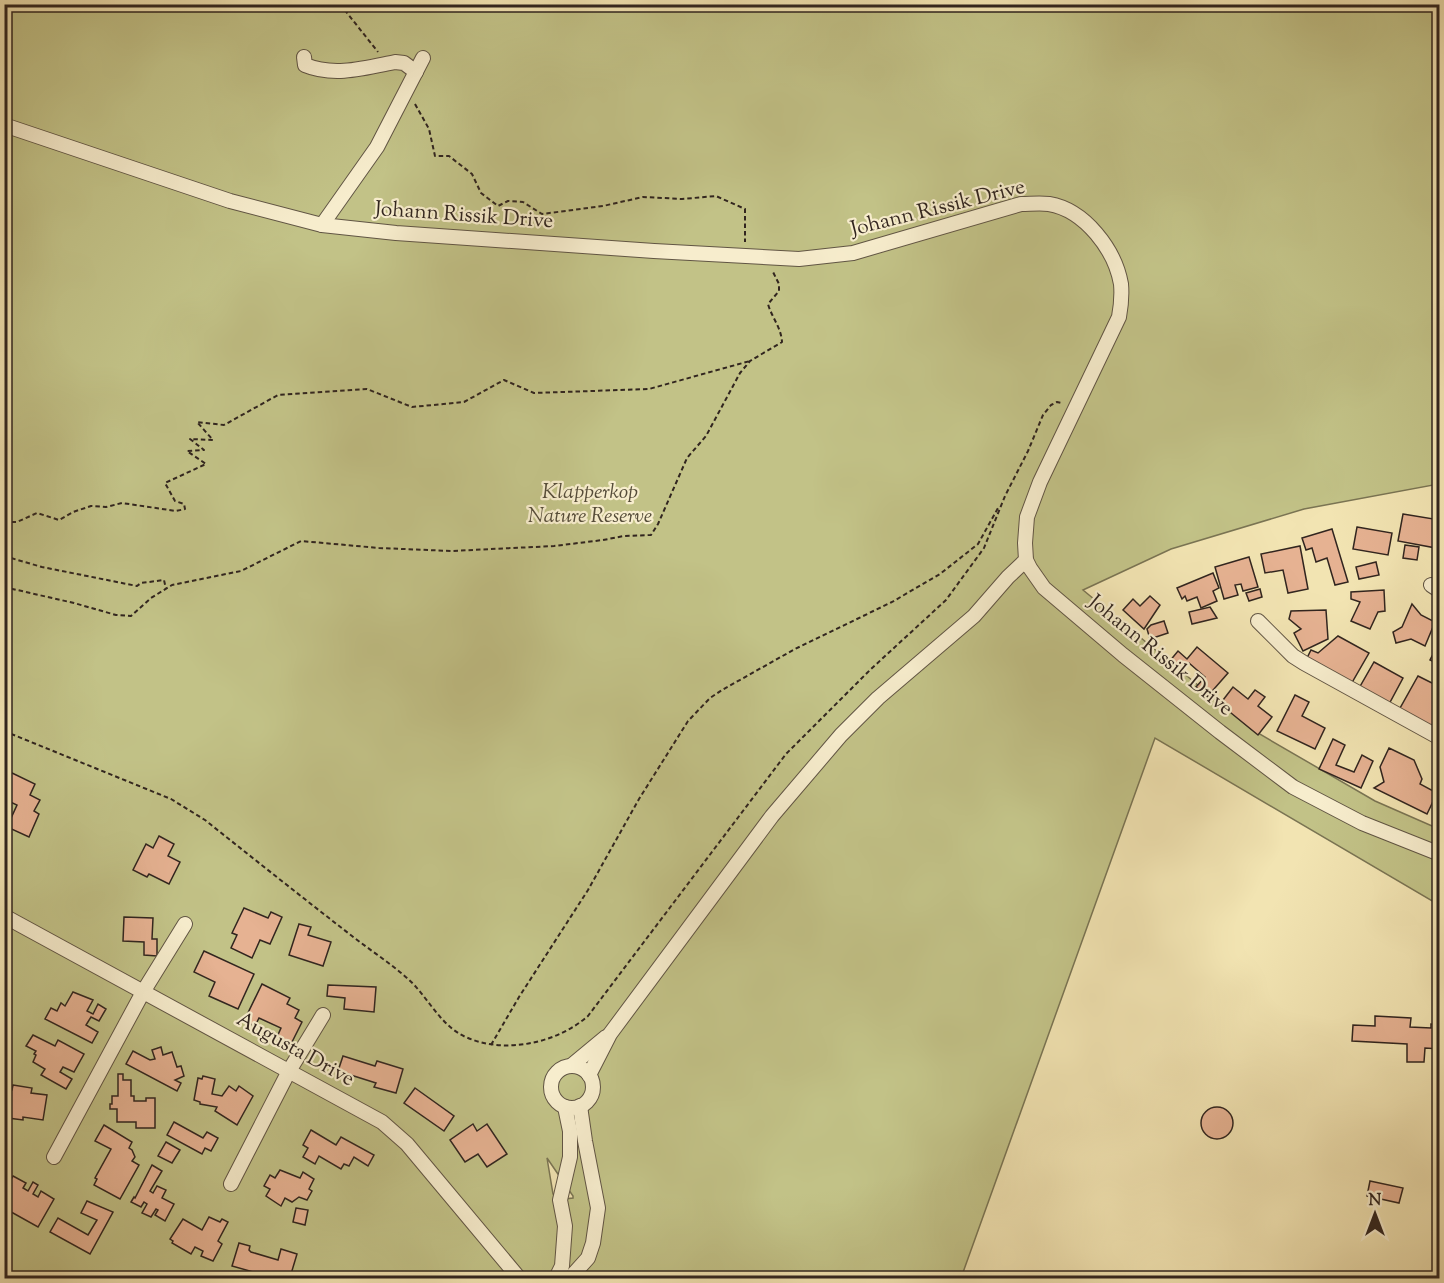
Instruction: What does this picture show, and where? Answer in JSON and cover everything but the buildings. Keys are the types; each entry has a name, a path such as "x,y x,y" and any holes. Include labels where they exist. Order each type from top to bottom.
{"street":[{"path":"304,57 305,65 323,71 339,72 404,63 416,72"},
{"path":"322,225 377,147 423,58"},
{"name":"Johann Rissik Drive","path":"4,125 230,201 322,225 408,234 799,259 854,253 1021,204 1049,204 1069,211 1100,238 1114,261 1122,299 1119,317 1040,482 1027,517 1026,560 1036,578 1124,655 1293,787 1362,823 1440,854"},
{"path":"589,1075 610,1034 772,816 841,735 878,698 974,616 1026,560"},
{"path":"1258,621 1293,656 1440,738"},
{"path":"1422,847 1440,865"},
{"name":"Augusta Drive","path":"4,916 395,1131 519,1278"},
{"path":"54,1156 143,992 185,924"},
{"path":"231,1184 289,1071 323,1015"},
{"path":"556,1278 562,1266 565,1226 560,1200 570,1156 570,1131 565,1107 554,1097 551,1083 558,1071 571,1066 610,1034"},
{"path":"565,1107 580,1106 586,1102 592,1089 589,1075 584,1070 571,1066"},
{"path":"570,1278 588,1258 593,1243 598,1208 580,1106"}],"path":[{"path":"340,4 387,64"},
{"path":"415,105 429,129 435,156 449,156 472,174 481,193 498,206 508,201 523,202 542,214 603,206 643,197 682,199 716,196 745,209 745,248"},
{"path":"4,522 17,522 37,513 59,520 91,506 106,507 122,502 176,511 185,509 184,504 175,501 165,483 206,464 187,451 204,450 190,440 213,440 197,422 224,425 278,395 366,388 412,407 464,402 504,380 534,393 649,389 750,361 782,342 782,329 772,318 768,304 779,291 779,284 764,257"},
{"path":"4,586 116,615 131,616 151,598 172,585 241,571 301,542 451,551 554,546 624,536 651,535 687,458 706,436 740,373 750,361"},
{"path":"491,1045 588,890 639,799 688,721 698,710 722,690 795,649 892,602 940,574 978,544 1028,452 1043,415 1051,405 1057,402 1075,410"},
{"path":"4,731 171,799 191,811 408,979 442,1019 467,1038 491,1045 509,1046 537,1041 572,1029 588,1016 786,754 871,669 946,600 984,548 1005,496"},
{"path":"4,556 42,567 137,586 141,583 164,580 166,589"}],"green space":[{"name":"Klapperkop Nature Reserve","path":"5,5 1439,5 1439,484 1304,509 1171,549 1083,590 1251,729 1375,801 1439,829 1439,905 1155,738 961,1278 5,1278","holes":["547,1158 573,1198 564,1199 553,1194"]}]}
